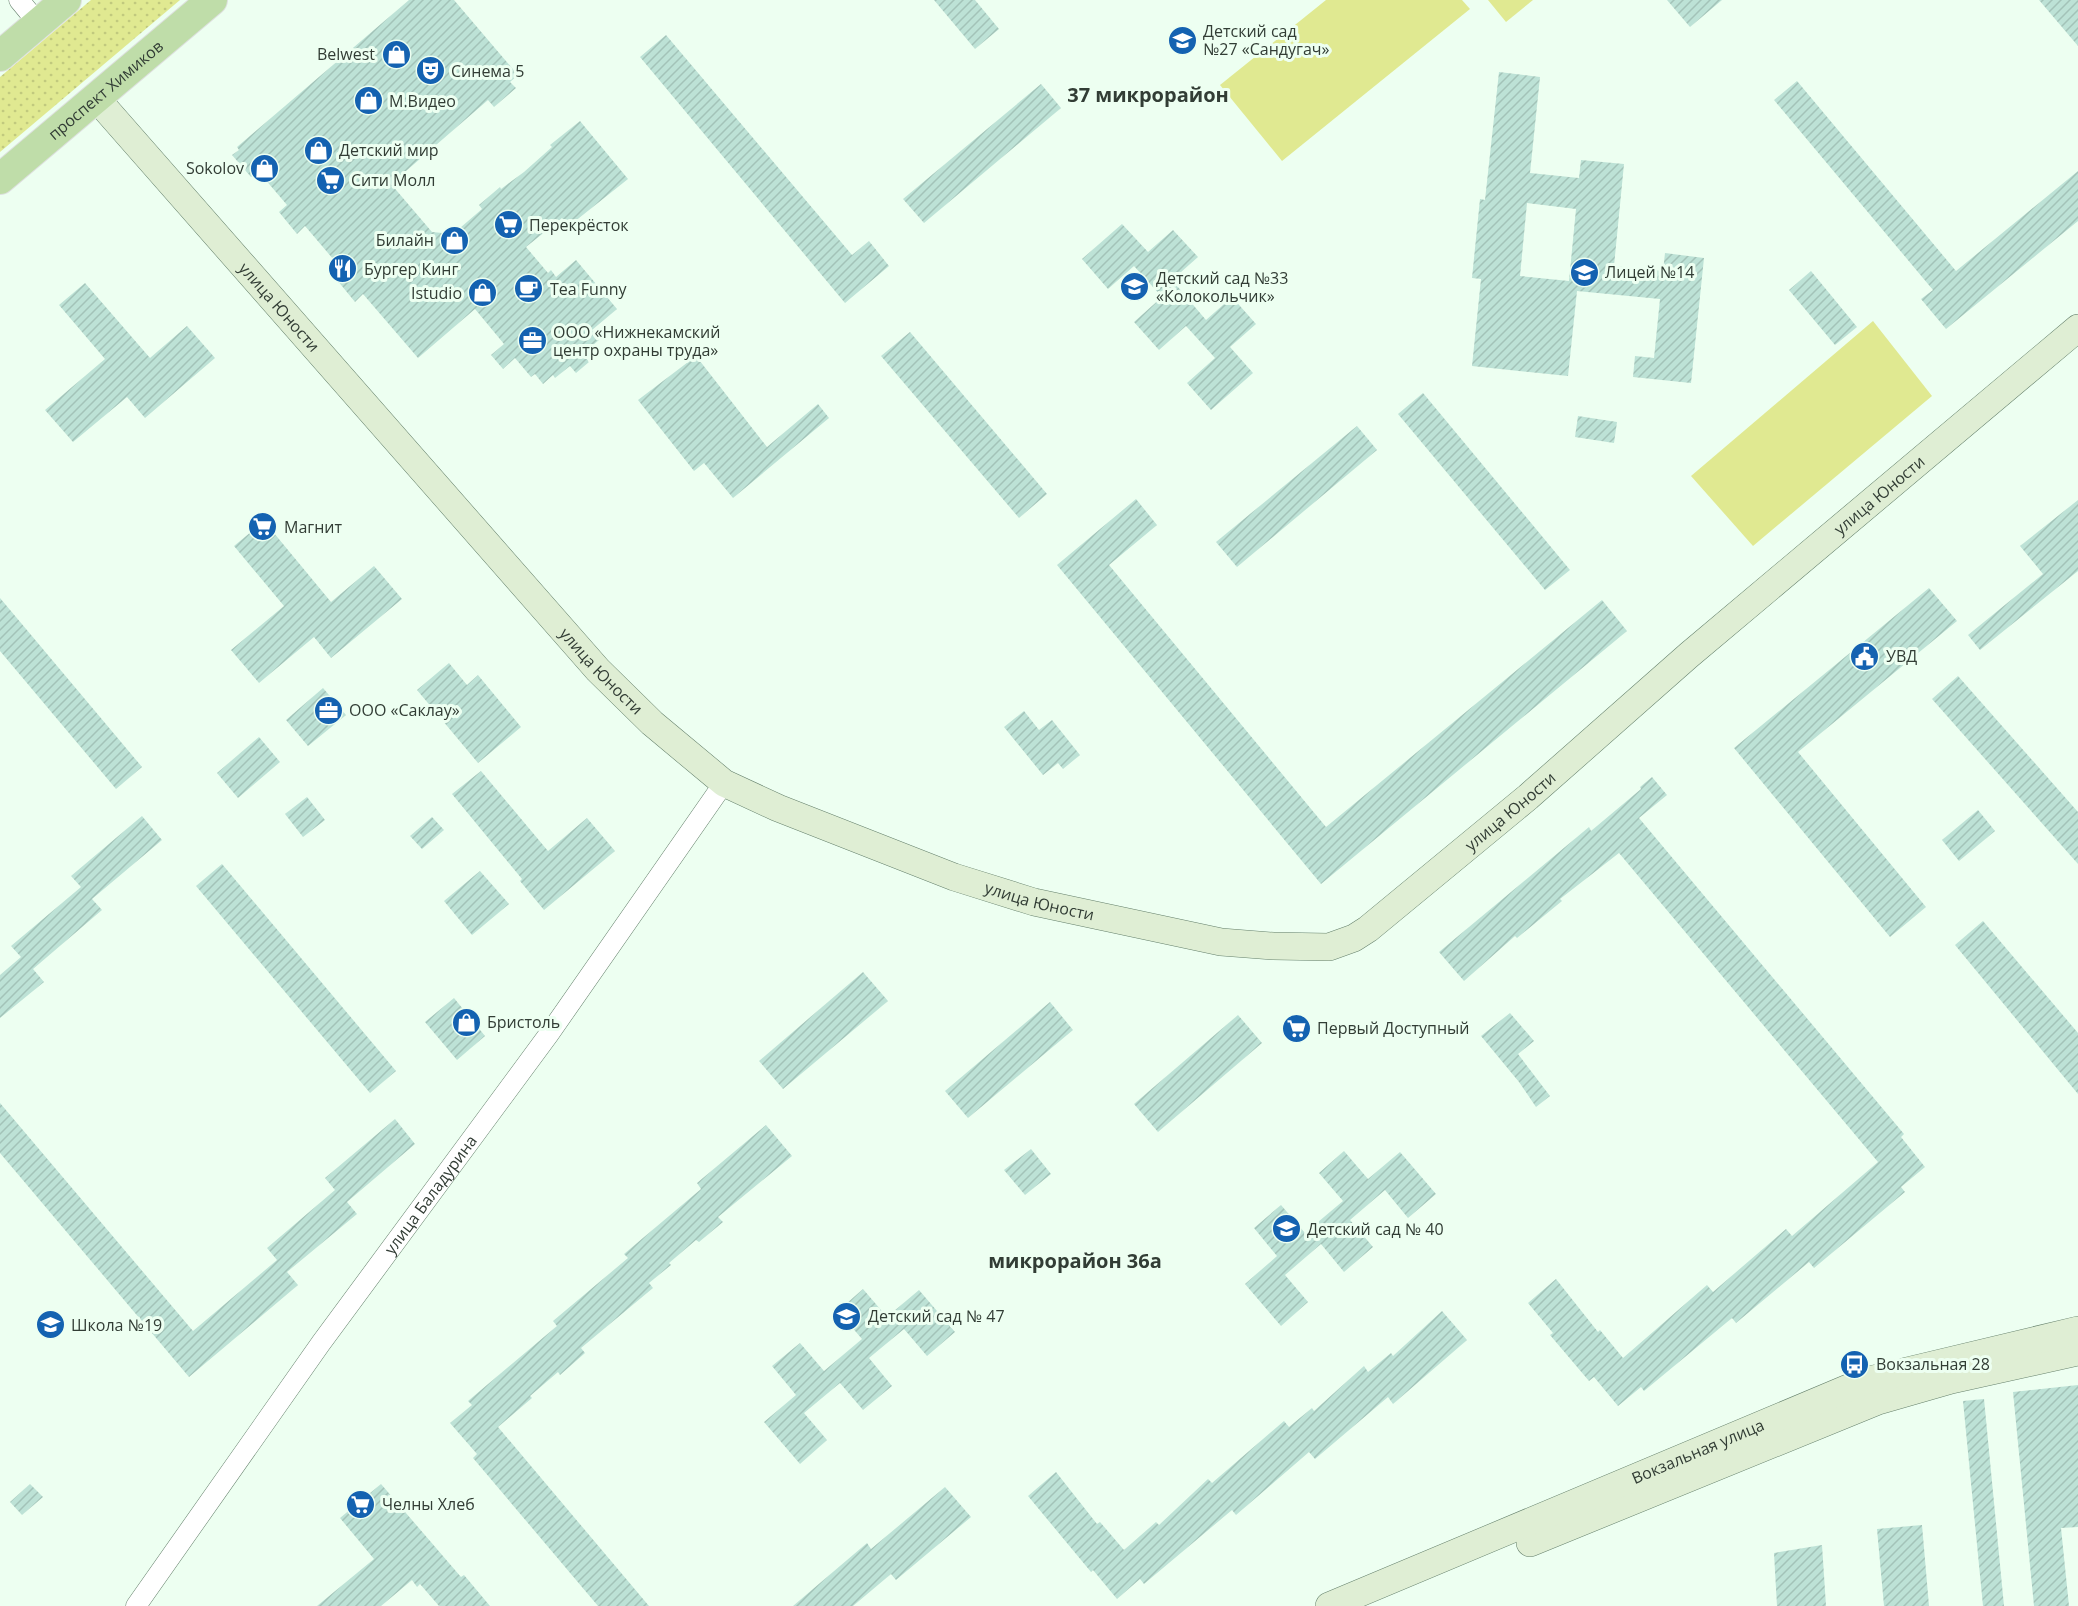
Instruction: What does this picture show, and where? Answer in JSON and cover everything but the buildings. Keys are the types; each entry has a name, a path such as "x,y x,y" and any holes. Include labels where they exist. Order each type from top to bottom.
{"main road":[{"path":"0,56 66,0"},
{"name":"проспект Химиков","path":"0,179 212,0"}],"street":[{"path":"19,0 38,23"},
{"name":"улица Юности","path":"96,98 598,670 652,723 724,783 778,808 943,873 1034,902 1155,926 1221,942 1319,947 1339,944 1368,929 1521,803 1689,655 2078,328"},
{"name":"улица Баладурина","path":"136,1606 321,1343 549,1034 724,783"},
{"name":"Вокзальная улица","path":"1329,1606 1865,1381 2078,1330"},
{"name":"Вокзальная улица","path":"1373,1606 1878,1401 1951,1380 2078,1352"}],"green space":[{"path":"91,0 180,0 0,152 0,77"},
{"path":"1326,0 1462,0 1470,9 1282,161 1220,85"},
{"path":"1488,0 1533,0 1506,22"},
{"path":"1873,321 1932,396 1753,546 1691,476"}],"place":[{"name":"Детский сад №27 «Сандугач»","path":"1182,40"},
{"name":"Belwest","path":"396,54"},
{"name":"Синема 5","path":"430,71"},
{"name":"М.Видео","path":"368,101"},
{"name":"Детский мир","path":"318,150"},
{"name":"Sokolov","path":"265,168"},
{"name":"Сити Молл","path":"330,180"},
{"name":"Перекрёсток","path":"508,225"},
{"name":"Билайн","path":"455,240"},
{"name":"Бургер Кинг","path":"343,269"},
{"name":"Лицей №14","path":"1584,272"},
{"name":"Детский сад №33 «Колокольчик»","path":"1135,287"},
{"name":"Tea Funny","path":"529,289"},
{"name":"Istudio","path":"483,293"},
{"name":"ООО «Нижнекамский центр охраны труда»","path":"532,341"},
{"name":"Магнит","path":"263,527"},
{"name":"УВД","path":"1865,656"},
{"name":"ООО «Саклау»","path":"328,710"},
{"name":"Бристоль","path":"466,1022"},
{"name":"Первый Доступный","path":"1296,1028"},
{"name":"Детский сад № 40","path":"1286,1229"},
{"name":"Детский сад № 47","path":"847,1316"},
{"name":"Школа №19","path":"50,1325"},
{"name":"Вокзальная 28","path":"1855,1364"},
{"name":"Челны Хлеб","path":"361,1504"}],"district":[{"name":"37 микрорайон","path":"1148,94"},
{"name":"микрорайон 36а","path":"1075,1260"}]}
